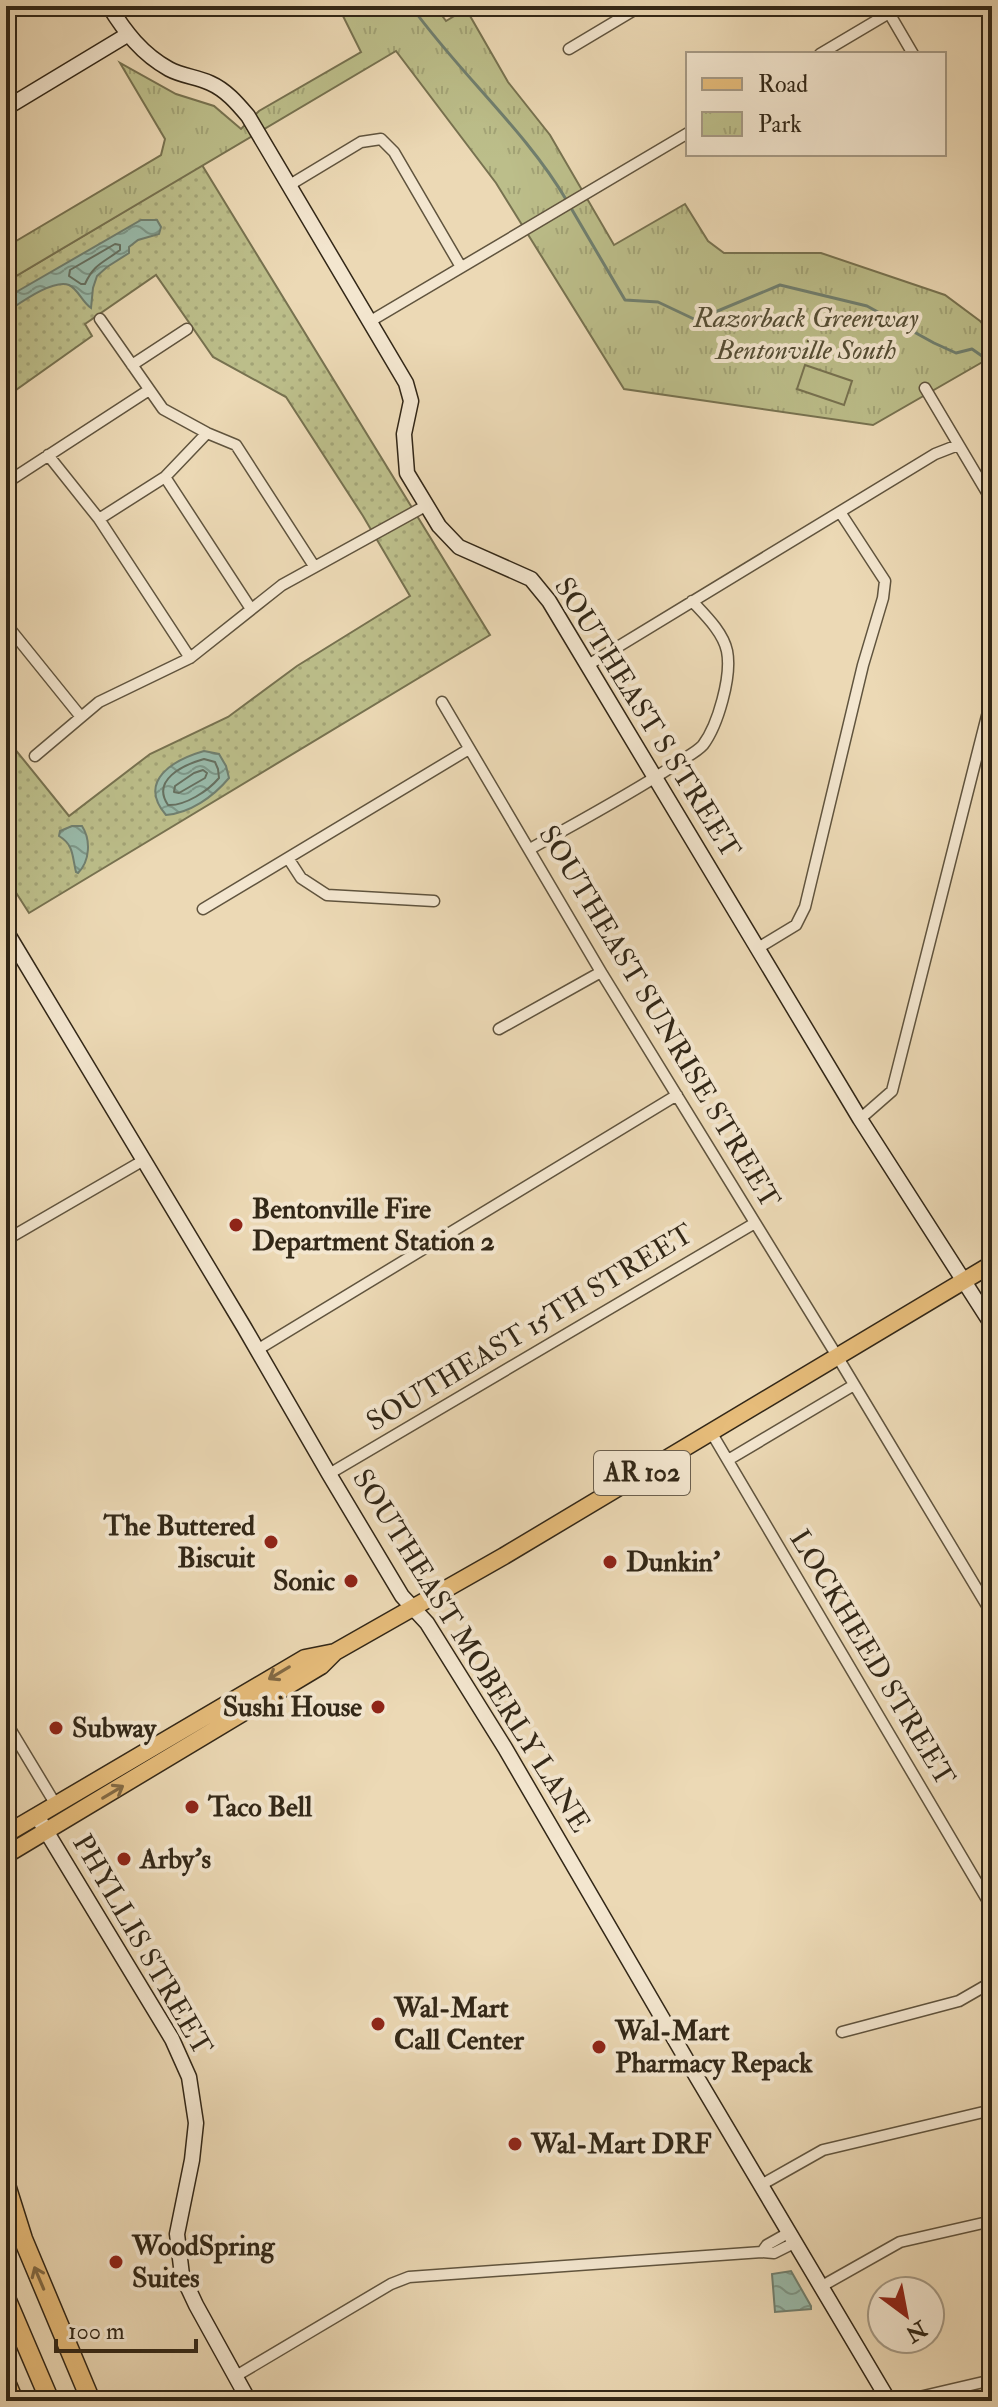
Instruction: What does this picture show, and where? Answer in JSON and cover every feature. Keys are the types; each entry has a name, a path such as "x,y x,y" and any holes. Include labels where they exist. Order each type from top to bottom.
{"highway":[{"path":"6,2185 23,2239 91,2401"},
{"path":"6,2298 50,2401"},
{"path":"6,2382 14,2401"}],"main road":[{"name":"AR 102","path":"6,1855 321,1666 335,1652 992,1264"},
{"name":"AR 102","path":"6,1834 305,1658 335,1652"}],"street":[{"name":"SOUTHEAST S STREET","path":"109,6 127,35 156,62 172,71 210,83 229,94 248,116 406,383 411,401 404,434 407,473 439,526 459,547 531,579 549,601 860,1119 992,1325"},
{"path":"569,49 641,6"},
{"path":"823,52 887,9 901,6"},
{"path":"887,9 912,52"},
{"path":"6,108 127,35"},
{"path":"369,322 686,134"},
{"path":"288,186 361,142 381,139 394,152 461,267"},
{"path":"100,319 169,414 236,445 314,566"},
{"path":"132,365 187,329"},
{"path":"925,388 992,501"},
{"path":"6,483 149,390"},
{"path":"99,519 165,477 207,433"},
{"path":"588,665 935,454 958,445"},
{"path":"48,455 99,519 190,658"},
{"path":"165,477 251,609"},
{"path":"35,756 99,702 190,658 282,585 427,505"},
{"path":"758,948 796,925 805,907 863,665 883,598 885,581 840,512"},
{"path":"530,849 702,746 722,701 727,650 714,626 692,601"},
{"path":"6,624 81,717"},
{"path":"860,1119 892,1091 992,696"},
{"name":"SOUTHEAST SUNRISE STREET","path":"442,702 601,972 992,1614"},
{"path":"203,909 469,749"},
{"path":"288,858 301,878 327,895 434,901"},
{"name":"SOUTHEAST MOBERLY LANE","path":"6,931 402,1596 429,1627 505,1748 889,2401"},
{"path":"499,1029 601,972"},
{"path":"257,1350 677,1095"},
{"path":"6,1240 144,1160"},
{"name":"SOUTHEAST 15TH STREET","path":"329,1474 755,1223"},
{"path":"728,1460 854,1385"},
{"name":"LOCKHEED STREET","path":"711,1432 992,1908"},
{"name":"PHYLLIS STREET","path":"6,1722 56,1805"},
{"name":"PHYLLIS STREET","path":"37,1816 172,2039 189,2077 196,2123 177,2234 182,2275 249,2401"},
{"path":"842,2032 959,2001 992,1982"},
{"path":"761,2185 823,2150 992,2110"},
{"path":"822,2286 900,2242 992,2221"},
{"path":"236,2376 391,2284 409,2277 762,2252 767,2245 793,2237"},
{"path":"902,2401 992,2380"}],"green space":[{"name":"Razorback Greenway Bentonville South","path":"338,6 435,6 446,21 466,9 508,82 550,135 614,245 685,204 708,241 724,253 821,253 945,295 980,321 992,336 992,369 986,360 873,425 624,389 496,183 396,51 6,282 6,247 161,155 165,139 120,63 176,94 214,106 241,129 259,111 361,52"},
{"path":"202,165 490,635 29,913 6,877 6,738 69,816 150,754 228,717 297,666 410,596 363,516 286,397 213,357 156,275 85,324 92,336 6,397 6,282"},
{"path":"805,365 852,381 844,405 797,389"}],"water":[{"path":"141,220 157,220 161,227 159,234 138,240 129,247 129,253 97,276 91,308 72,287 63,284 39,292 11,309 6,308 6,301 18,291"},
{"path":"204,751 219,754 229,778 200,803 166,815 155,792 157,782 171,766"},
{"path":"82,826 88,844 85,863 78,873 70,847 59,836 60,831"},
{"path":"791,2271 811,2309 775,2312 772,2274"}],"waterway":[{"path":"411,6 532,150 567,201"},
{"path":"571,208 625,300 658,302 696,320 780,285 867,306 934,343 956,353 972,349 992,363"}],"place":[{"name":"Bentonville Fire Department Station 2","path":"236,1225"},
{"name":"The Buttered Biscuit","path":"271,1542"},
{"name":"Dunkin'","path":"610,1562"},
{"name":"Sonic","path":"351,1581"},
{"name":"Sushi House","path":"378,1707"},
{"name":"Subway","path":"56,1728"},
{"name":"Taco Bell","path":"192,1807"},
{"name":"Arby's","path":"124,1859"},
{"name":"Wal-Mart Call Center","path":"378,2024"},
{"name":"Wal-Mart Pharmacy Repack","path":"599,2047"},
{"name":"Wal-Mart DRF","path":"515,2144"},
{"name":"WoodSpring Suites","path":"116,2262"}]}
